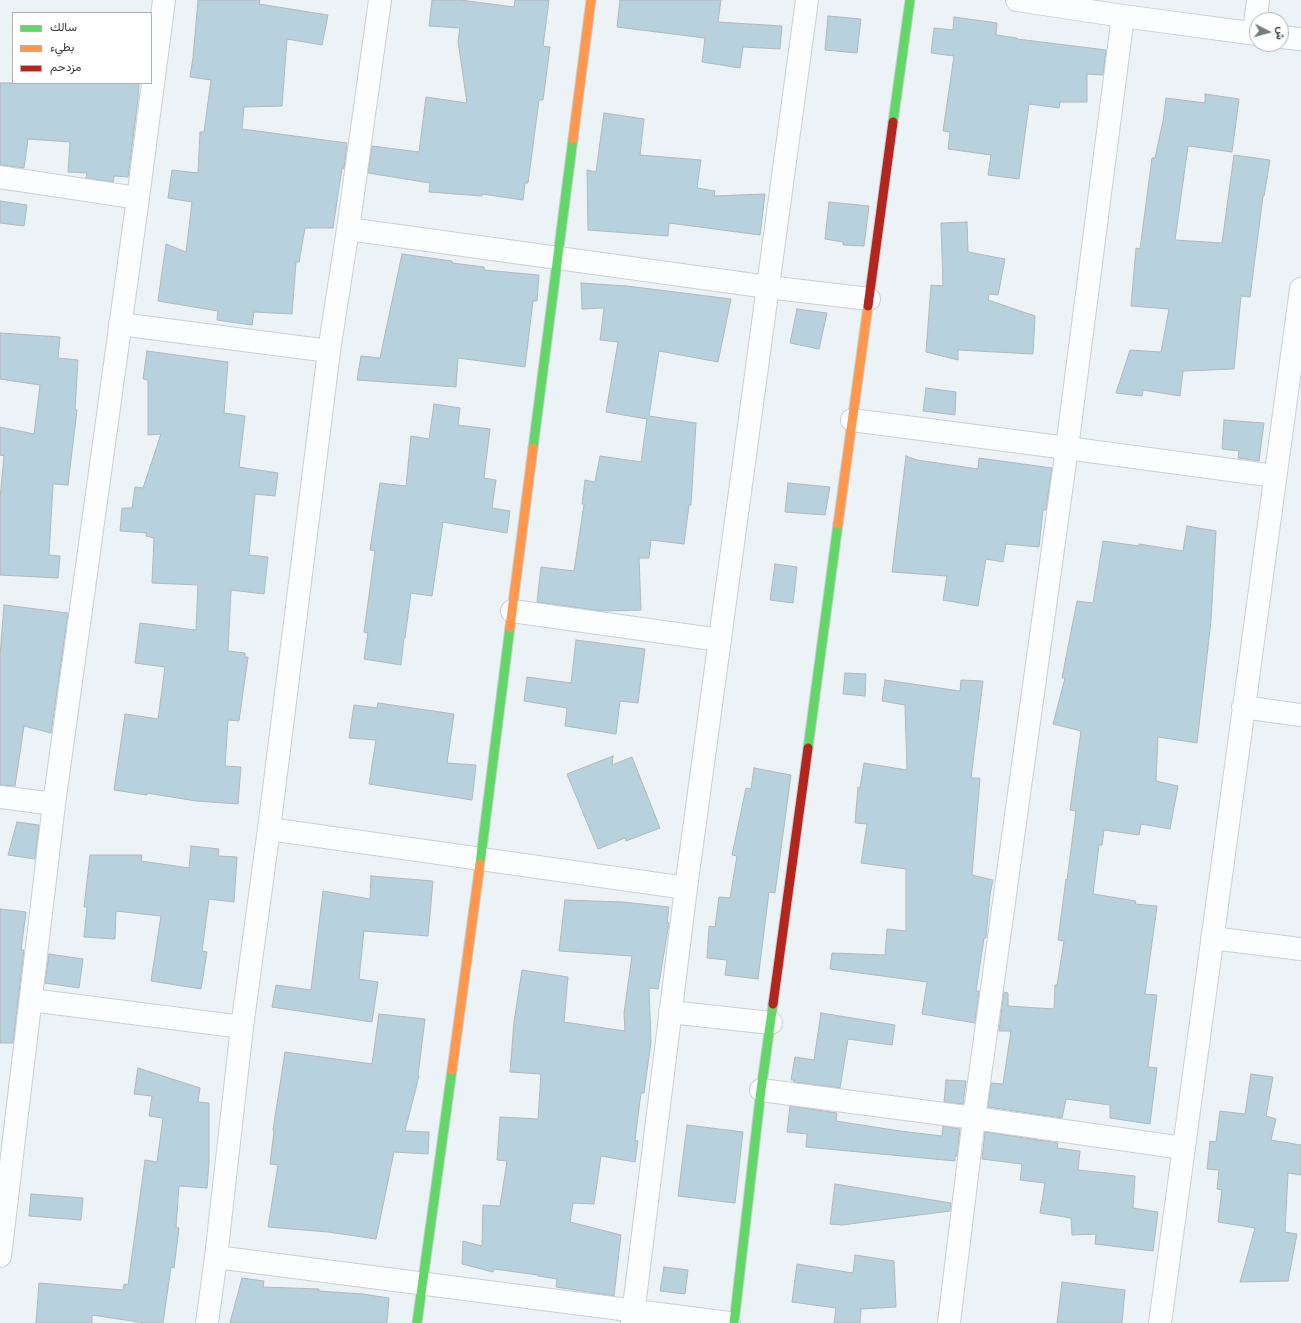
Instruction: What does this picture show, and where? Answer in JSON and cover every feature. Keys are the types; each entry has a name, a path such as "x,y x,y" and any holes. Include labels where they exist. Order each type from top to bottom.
{"street":[{"path":"0,1256 2,1221 31,1000 54,804 164,0"},
{"path":"207,1323 242,1027 269,829 329,351 348,230 380,0"},
{"path":"416,1323 481,860 591,0"},
{"path":"632,1317 686,888 807,0"},
{"path":"734,1323 761,1090 910,0"},
{"path":"1017,0 1047,2 1123,16 1249,33"},
{"path":"1257,12 1258,0"},
{"path":"949,1323 974,1118 1067,448 1123,16"},
{"path":"1289,38 1301,40"},
{"path":"0,177 138,198"},
{"path":"348,230 557,257 768,287 869,299"},
{"path":"1160,1323 1275,476 1297,354 1301,289"},
{"path":"120,324 329,351"},
{"path":"852,420 1275,476"},
{"path":"512,611 720,640"},
{"path":"1243,707 1301,716"},
{"path":"0,796 54,804"},
{"path":"269,829 686,888"},
{"path":"1212,938 1301,949"},
{"path":"31,1000 242,1027"},
{"path":"670,1012 771,1023"},
{"path":"761,1090 974,1118 1183,1148"},
{"path":"216,1257 422,1283 632,1317 729,1323"}],"building":[{"path":"198,0 260,0 259,4 328,15 322,45 287,39 282,106 244,107 242,129 347,143 344,169 342,168 333,228 305,228 299,262 296,262 292,314 254,312 252,325 217,320 218,311 158,301 166,244 186,252 192,202 168,198 172,170 198,173 200,132 204,132 211,80 190,77"},
{"path":"432,0 460,0 514,7 515,0 549,0 543,46 550,47 543,100 539,100 528,183 525,183 523,200 482,194 482,196 429,192 430,183 368,173 372,146 419,152 426,97 467,103 458,41 460,28 429,26"},
{"path":"620,0 721,0 718,22 782,26 780,49 743,47 740,68 702,62 705,38 617,27"},
{"path":"828,16 861,19 857,53 825,50"},
{"path":"954,17 997,23 996,35 1106,50 1103,75 1087,74 1087,102 1060,102 1059,108 1029,104 1019,179 988,175 991,155 948,149 950,132 943,131 954,56 931,53 934,28 953,30"},
{"path":"0,83 139,84 128,177 114,176 113,182 86,178 87,173 68,172 70,142 28,139 24,168 0,165"},
{"path":"1205,94 1239,99 1232,152 1188,146 1175,240 1222,243 1234,155 1270,160 1263,196 1250,297 1241,296 1234,369 1183,371 1180,396 1143,390 1142,396 1116,393 1130,350 1161,352 1169,309 1131,306 1136,248 1140,249 1152,158 1155,158 1166,98 1205,103"},
{"path":"604,113 644,119 640,155 701,160 697,188 715,191 714,196 765,194 760,235 669,223 668,236 588,230 587,170 596,172"},
{"path":"0,201 27,205 24,226 0,223"},
{"path":"829,202 869,206 864,246 843,245 843,242 825,239"},
{"path":"967,222 968,252 1005,259 998,295 989,294 988,300 1035,316 1033,354 958,350 958,360 926,352 931,285 943,286 941,223"},
{"path":"402,254 484,267 484,270 539,275 537,301 533,301 525,367 458,358 456,387 357,380 361,356 380,358"},
{"path":"581,283 627,286 731,299 718,362 659,351 649,416 696,423 691,505 689,505 684,544 651,540 649,558 639,558 641,610 602,611 537,602 541,567 574,571 584,504 582,504 585,480 595,482 600,456 641,462 647,419 606,412 618,342 600,340 604,308 582,309"},
{"path":"797,309 827,313 819,349 790,343"},
{"path":"0,333 60,337 58,358 78,360 75,410 77,410 68,485 53,484 49,555 60,556 58,578 0,575 0,498 4,456 0,455 0,427 34,434 40,385 0,379"},
{"path":"147,351 228,362 224,413 245,416 239,467 278,473 275,496 255,494 249,555 268,557 264,594 231,590 228,651 245,653 245,657 248,657 239,721 228,720 225,766 241,767 238,804 196,801 147,793 147,795 114,790 125,714 158,719 165,667 135,663 140,623 196,630 198,585 152,583 154,538 146,536 147,533 120,531 122,508 132,508 135,487 143,488 161,434 148,435 148,380 143,379"},
{"path":"926,388 956,392 955,415 923,411"},
{"path":"434,404 460,408 458,425 490,429 484,478 496,480 492,508 510,511 507,533 443,522 432,596 411,593 401,665 364,659 368,633 364,632 375,551 370,550 380,483 406,486 411,436 429,439"},
{"path":"1224,420 1264,423 1259,461 1238,458 1239,451 1222,449"},
{"path":"906,456 917,460 978,469 979,458 1052,468 1046,510 1043,510 1039,547 1006,544 1003,562 986,559 978,606 943,600 947,576 892,572"},
{"path":"788,483 830,487 825,515 785,512"},
{"path":"1187,526 1216,531 1211,621 1197,743 1158,737 1156,781 1178,786 1170,829 1141,824 1139,835 1104,830 1102,845 1099,845 1093,894 1136,901 1135,904 1157,906 1145,994 1157,995 1148,1067 1157,1068 1150,1124 1110,1118 1110,1105 1066,1099 1062,1118 988,1107 991,1083 1003,1084 1011,1031 999,1031 1004,992 1008,993 1008,1006 1054,1009 1055,985 1057,985 1064,941 1058,940 1076,811 1070,810 1081,731 1053,724 1065,678 1062,678 1077,601 1093,603 1103,541 1139,546 1139,544 1183,551"},
{"path":"775,564 797,567 793,603 770,600"},
{"path":"4,605 68,613 51,733 24,726 15,786 0,785 0,656"},
{"path":"576,640 645,649 638,703 620,701 616,734 565,726 567,708 524,701 527,677 571,683"},
{"path":"845,673 866,674 865,696 843,694"},
{"path":"885,680 960,691 961,680 983,681 971,778 980,778 972,875 993,880 990,894 986,938 984,938 976,991 979,991 975,1023 922,1014 927,982 830,969 832,953 885,955 887,929 906,931 906,869 861,863 867,824 855,823 858,787 860,788 864,763 907,770 905,705 882,701"},
{"path":"378,703 454,714 447,763 476,765 472,800 369,784 376,740 349,738 354,705 377,708"},
{"path":"613,756 612,765 632,757 660,828 626,841 625,838 598,849 567,774"},
{"path":"754,768 791,775 775,893 769,892 758,979 725,975 727,960 707,958 709,926 715,927 719,897 730,898 737,856 732,855 746,788 751,789"},
{"path":"17,822 39,825 35,859 8,855"},
{"path":"191,846 219,849 218,856 237,857 234,902 209,899 202,951 207,952 201,989 151,981 161,916 116,911 115,939 84,937 87,907 84,907 90,855 142,855 141,861 189,868"},
{"path":"371,876 433,881 428,936 364,931 359,979 378,982 372,1022 272,1007 276,985 311,990 323,891 370,899"},
{"path":"565,900 623,902 669,907 667,923 669,923 658,989 649,988 651,1042 644,1093 641,1093 635,1140 638,1141 635,1162 601,1156 594,1204 573,1203 570,1222 621,1235 614,1296 556,1287 557,1279 538,1275 494,1269 493,1272 462,1264 463,1241 482,1246 483,1205 500,1206 507,1161 497,1160 500,1117 538,1119 541,1074 510,1072 514,1022 522,970 568,977 564,1022 625,1031 624,1013 632,956 559,951"},
{"path":"0,909 26,912 21,950 24,950 13,1043 0,1043"},
{"path":"49,954 83,959 79,988 45,983"},
{"path":"821,1013 895,1025 892,1045 848,1039 840,1088 794,1082 794,1080 791,1080 795,1057 814,1060"},
{"path":"379,1014 425,1019 419,1076 405,1131 429,1132 428,1154 394,1152 376,1239 328,1232 268,1227 278,1165 270,1164 273,1130 285,1052 372,1064"},
{"path":"138,1068 200,1088 198,1102 209,1103 209,1163 207,1188 179,1186 176,1227 179,1228 174,1268 171,1267 163,1323 145,1323 92,1315 92,1323 36,1323 39,1283 123,1290 124,1284 128,1285 145,1160 157,1162 163,1118 149,1116 152,1096 134,1094"},
{"path":"1251,1074 1273,1077 1266,1116 1276,1119 1271,1140 1301,1145 1301,1175 1288,1173 1285,1232 1297,1234 1288,1281 1240,1282 1255,1228 1218,1222 1222,1190 1217,1189 1219,1170 1207,1169 1210,1141 1216,1142 1220,1111 1245,1114"},
{"path":"946,1080 966,1081 963,1104 944,1102"},
{"path":"790,1106 837,1113 836,1121 900,1131 942,1136 943,1126 960,1129 957,1156 955,1156 955,1161 806,1147 807,1134 787,1132"},
{"path":"687,1125 743,1132 735,1203 678,1196"},
{"path":"985,1132 1058,1143 1057,1148 1080,1151 1078,1170 1135,1176 1133,1208 1158,1212 1153,1251 1095,1244 1096,1234 1072,1235 1071,1218 1040,1213 1045,1183 1020,1180 1022,1164 982,1159"},
{"path":"835,1184 951,1203 950,1211 842,1225 830,1224"},
{"path":"31,1194 83,1198 81,1220 29,1216"},
{"path":"855,1255 894,1261 896,1307 861,1309 860,1323 834,1323 836,1308 792,1302 797,1264 853,1273"},
{"path":"664,1267 688,1270 685,1294 660,1291"},
{"path":"242,1278 264,1281 263,1287 319,1289 319,1291 363,1294 389,1298 387,1323 230,1323"},
{"path":"1062,1282 1125,1290 1122,1323 1057,1323"}],"traffic: fast":[{"path":"893,122 910,0"},
{"path":"533,448 573,139"},
{"path":"808,748 838,524"},
{"path":"480,864 510,627"},
{"path":"734,1323 761,1090 773,1004"},
{"path":"417,1323 452,1070"}],"traffic: slow":[{"path":"573,139 591,0"},
{"path":"838,524 868,306"},
{"path":"510,627 533,448"},
{"path":"452,1070 480,864"}],"traffic: jam":[{"path":"868,306 893,122"},
{"path":"773,1004 808,748"}]}
